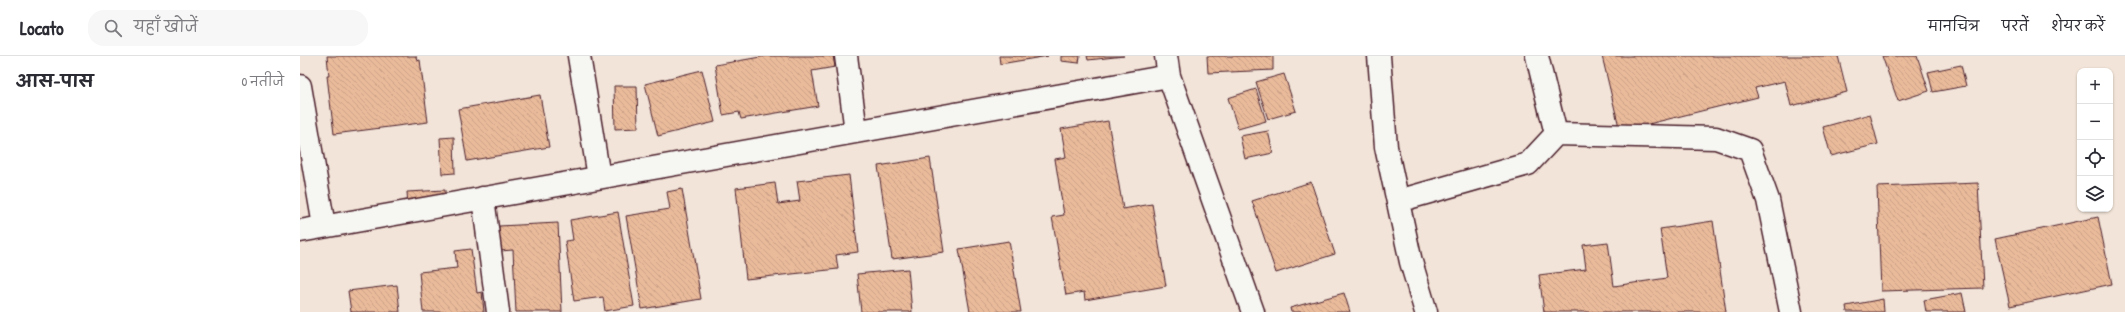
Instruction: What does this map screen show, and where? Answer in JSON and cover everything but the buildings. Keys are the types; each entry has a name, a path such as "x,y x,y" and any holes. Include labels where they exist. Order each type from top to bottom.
{"street":[{"path":"579,56 599,178"},
{"path":"846,56 856,131"},
{"path":"1380,56 1386,147 1412,262 1426,312"},
{"path":"1537,56 1556,134"},
{"path":"300,231 856,131 1168,66 1253,312"},
{"path":"300,86 324,226"},
{"path":"1398,201 1528,164 1556,134 1716,138 1750,150 1768,200 1791,312"},
{"path":"483,198 498,312"}]}
